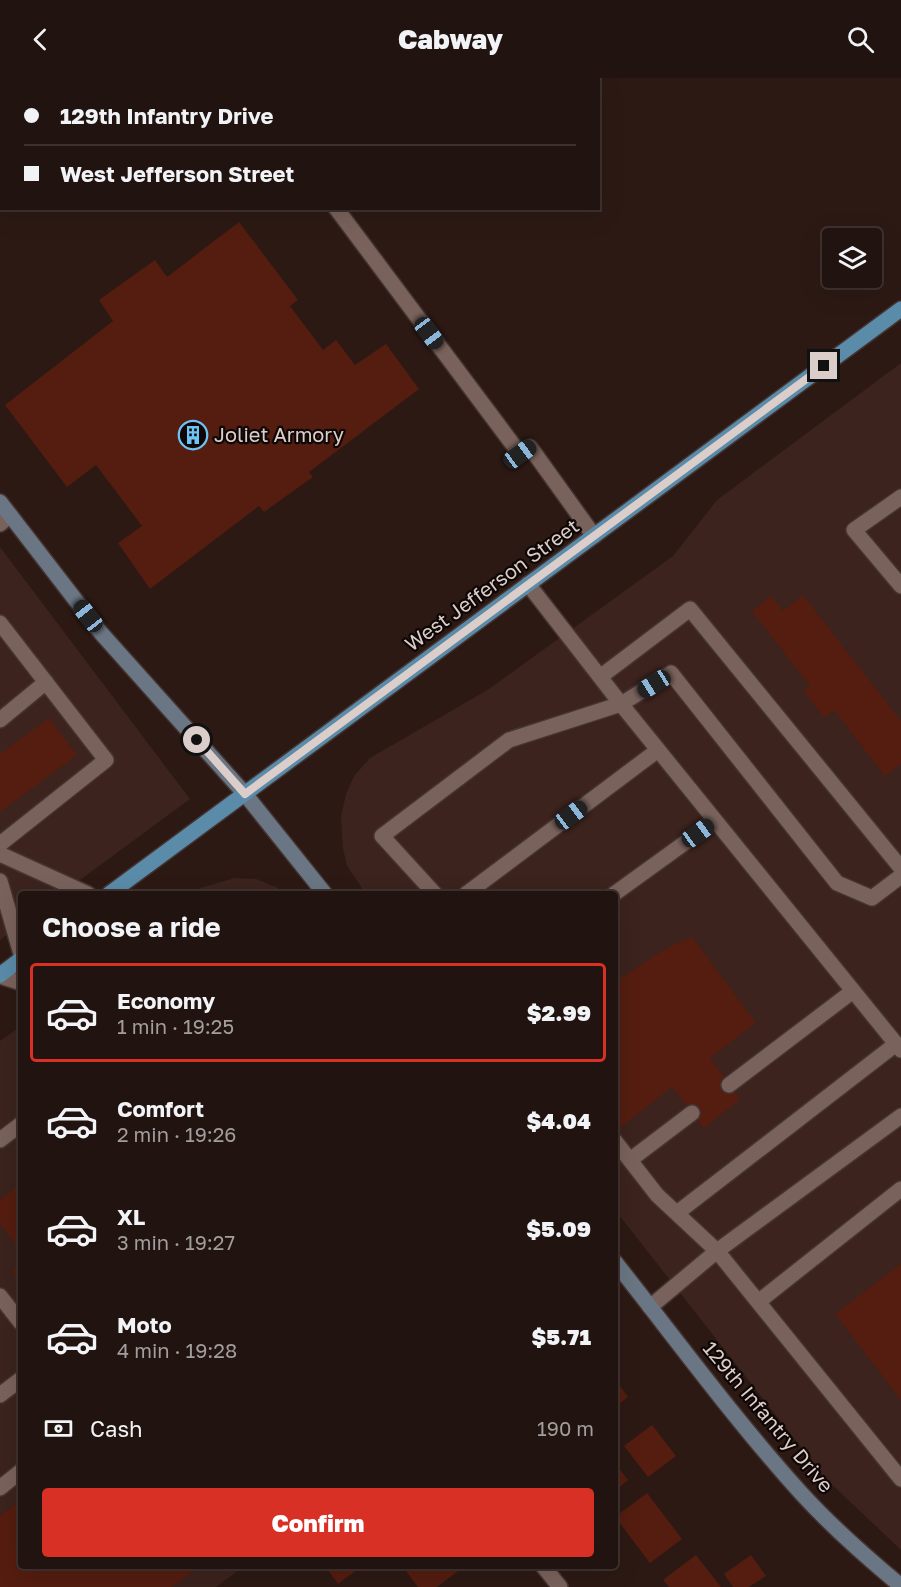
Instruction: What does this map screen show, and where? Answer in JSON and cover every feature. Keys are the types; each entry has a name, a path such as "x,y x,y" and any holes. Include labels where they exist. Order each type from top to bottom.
{"main road":[{"name":"West Jefferson Street","path":"113,891 901,309"},
{"path":"0,975 18,961"}],"street":[{"path":"337,210 520,454 530,447 594,536"},
{"path":"901,497 854,530 901,587"},
{"path":"0,502 5,519 101,633 245,794 323,891"},
{"path":"528,584 621,704 898,1047 677,1213"},
{"path":"600,677 690,609 901,868"},
{"path":"0,623 106,760 0,844"},
{"path":"432,891 382,836 509,740 621,704 671,673 837,883 872,898 901,876"},
{"path":"0,720 46,682"},
{"path":"470,891 658,750"},
{"path":"618,891 715,821"},
{"path":"0,854 81,891"},
{"path":"0,880 18,943"},
{"path":"0,975 18,982"},
{"path":"729,1085 853,991"},
{"path":"630,1160 692,1113"},
{"path":"650,1307 717,1251 901,1116"},
{"path":"0,1140 18,1126"},
{"path":"618,1145 657,1195 717,1251 901,1479"},
{"path":"758,1302 901,1189"},
{"name":"129th Infantry Drive","path":"618,1266 802,1494 857,1550 901,1586"},
{"path":"2,1302 18,1320"},
{"path":"0,1395 18,1381"},
{"path":"0,1488 18,1473"},
{"path":"545,1569 560,1587"}],"shaded area":[{"path":"901,363 901,1550 826,1479 618,1214 618,891 364,891 347,866 343,849 341,816 346,794 354,776 370,758 489,689 673,556 717,500"},
{"path":"0,547 190,799 65,891 18,891 18,926 0,940"},
{"path":"235,878 256,879 282,891 196,891"},
{"path":"18,1028 18,1569 240,1569 216,1587 0,1587 0,1041"}],"building":[{"name":"Joliet Armory","path":"239,222 298,300 290,306 323,350 336,340 355,365 386,344 419,389 309,472 313,477 264,512 259,506 150,589 118,543 142,526 96,465 67,487 5,405 113,321 99,300 155,260 167,277"},
{"path":"803,595 901,721 901,764 885,776 834,710 824,718 804,691 810,686 752,611 771,596 783,611"},
{"path":"49,718 77,755 0,812 0,754"},
{"path":"692,937 756,1023 710,1058 740,1099 704,1128 672,1087 618,1129 618,980 665,949"},
{"path":"18,1186 18,1246 0,1223 0,1200"},
{"path":"901,1264 901,1400 835,1314"},
{"path":"18,1266 18,1278 12,1271"},
{"path":"618,1383 628,1397 618,1405"},
{"path":"652,1425 676,1456 648,1477 624,1446"},
{"path":"618,1467 628,1480 618,1488"},
{"path":"647,1493 682,1539 650,1563 618,1521 618,1515"},
{"path":"18,1502 18,1569 196,1569 172,1587 0,1587 0,1516"},
{"path":"696,1555 721,1587 669,1587 663,1580"},
{"path":"751,1555 766,1576 749,1587 733,1587 724,1574"},
{"path":"327,1569 358,1569 338,1584"},
{"path":"404,1569 456,1569 458,1571 437,1587 418,1587"}],"place":[{"name":"Joliet Armory","path":"193,435"}],"route":[{"path":"197,740 245,794 824,366"}]}
